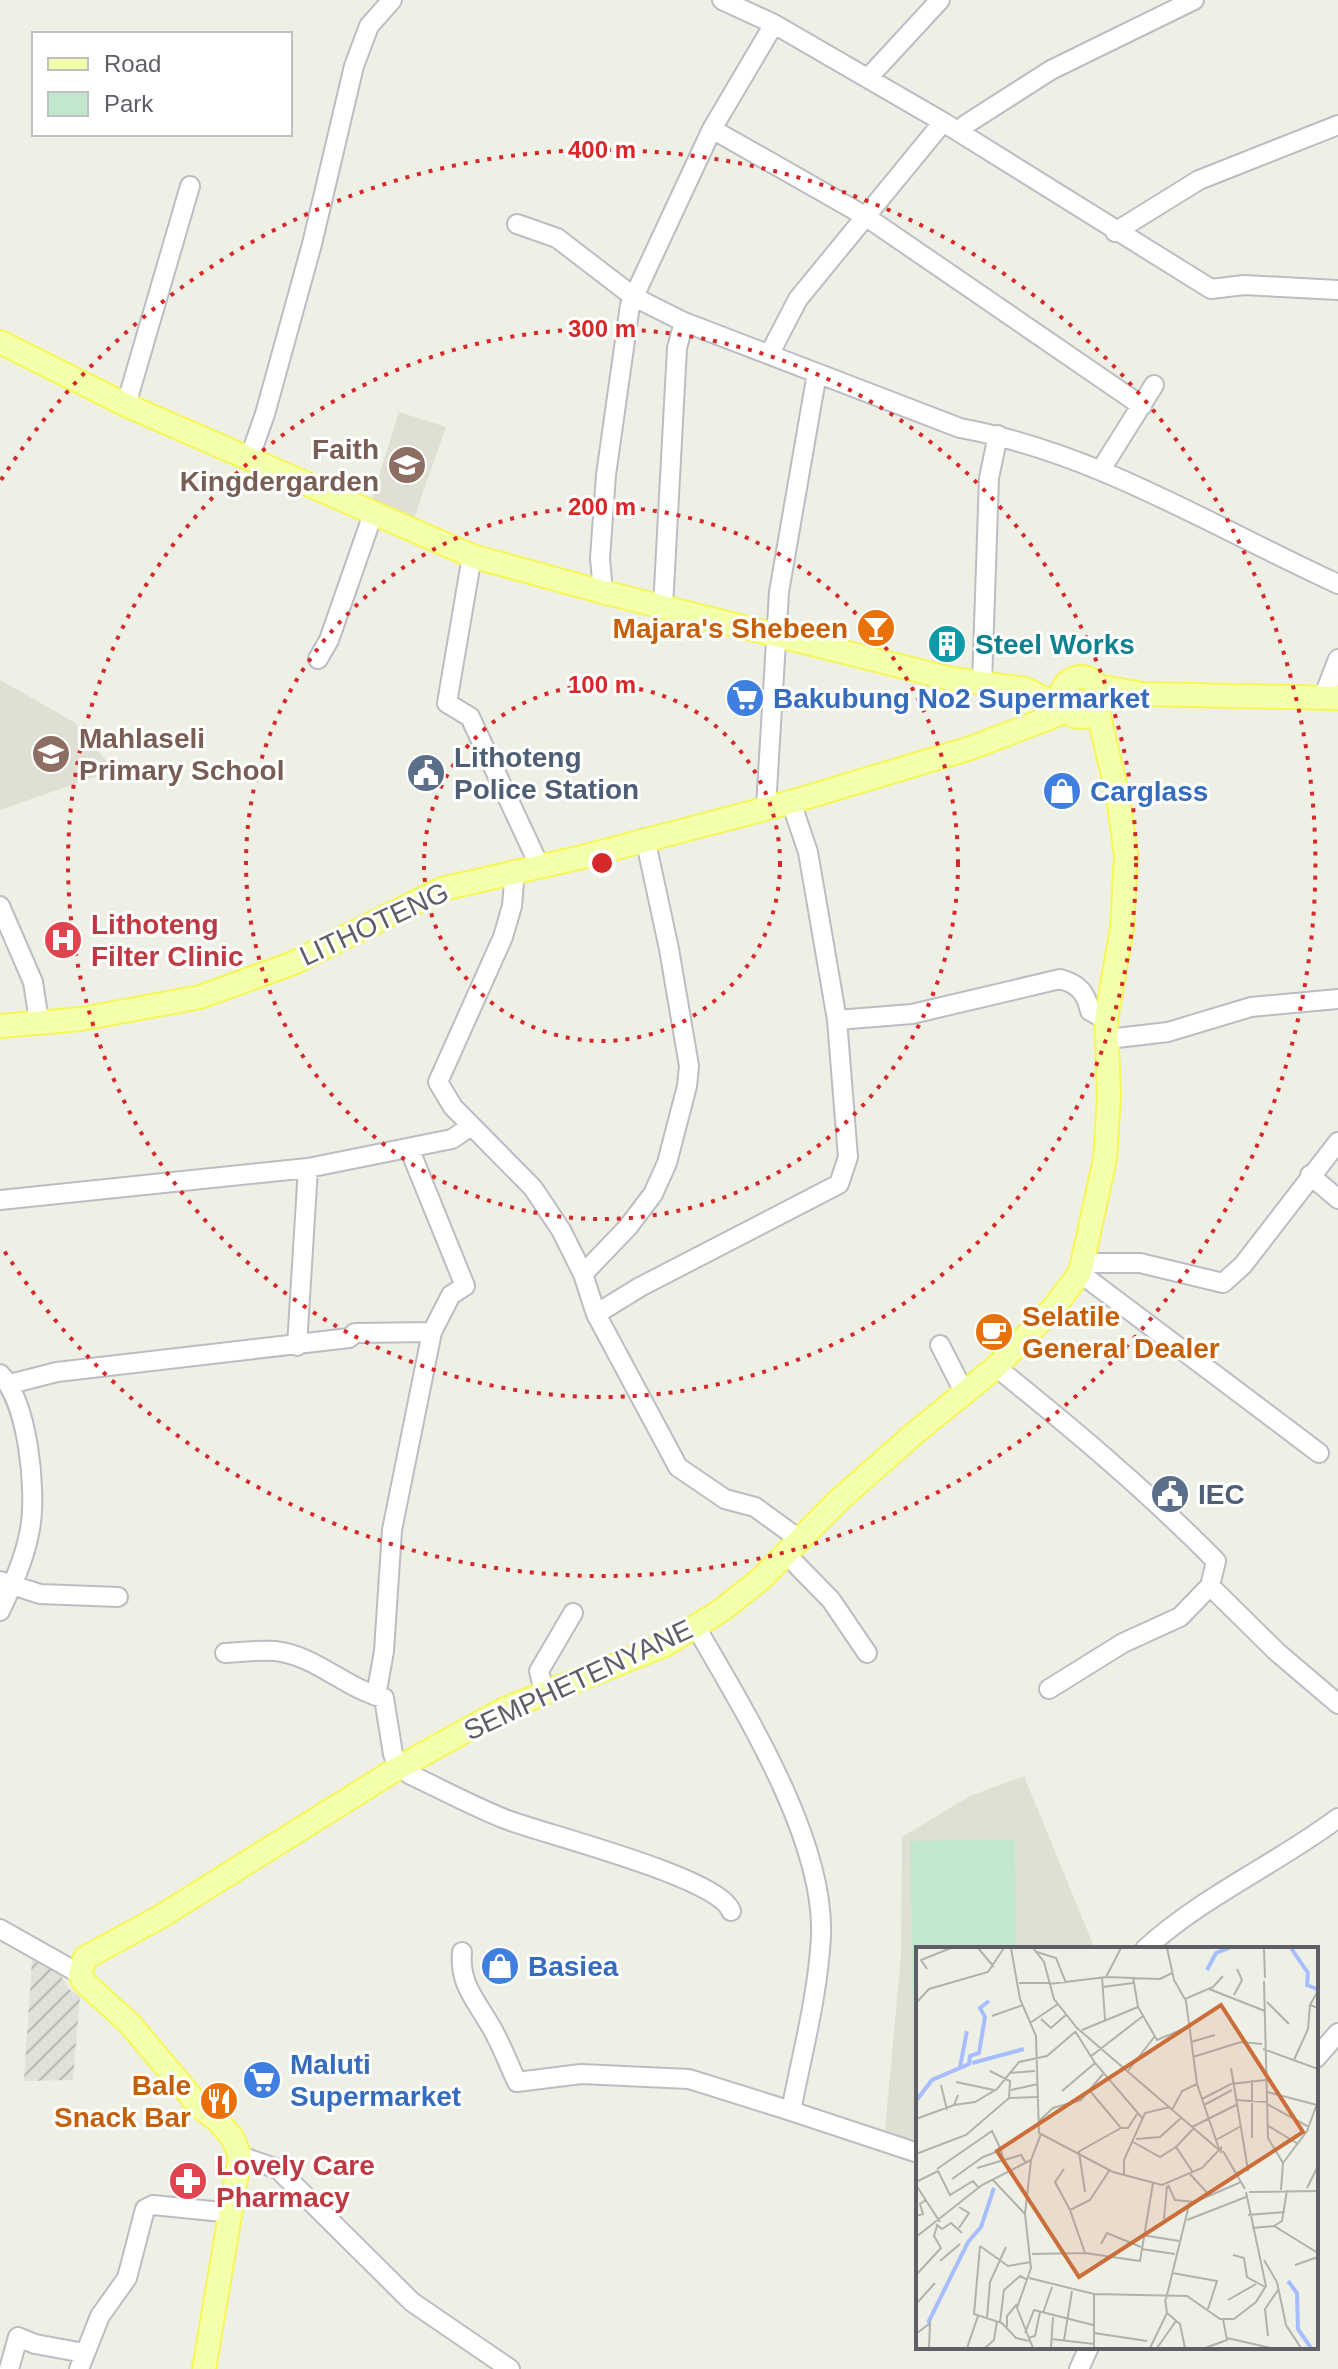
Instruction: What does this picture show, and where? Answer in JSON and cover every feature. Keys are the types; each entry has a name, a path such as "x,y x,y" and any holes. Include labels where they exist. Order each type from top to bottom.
{"main road":[{"path":"3,350 472,556 603,592 952,679 1025,689 1084,706 1143,694 1331,698"},
{"path":"1025,689 1085,678 1084,706"},
{"path":"1066,683 1061,693 1084,706"},
{"name":"LITHOTENG","path":"0,1026 81,1019 200,997 291,964 442,889 791,802 971,748 1084,706"},
{"name":"SEMPHETENYANE","path":"80,1974 85,1958 160,1917 401,1766 544,1691 623,1663 696,1627 752,1586 915,1433 996,1367 1054,1307 1082,1268 1105,1159 1107,1030 1122,928 1126,855 1118,797 1104,746 1084,706"},
{"path":"80,1974 84,1982 130,2024 200,2107 232,2137 240,2156 204,2369"}],"street":[{"path":"249,459 265,414 312,244 354,66 369,26 392,0"},
{"path":"722,0 774,24 961,132 1115,232 1211,289 1244,285 1338,290"},
{"path":"868,78 940,0"},
{"path":"961,132 965,125 1051,70 1194,0"},
{"path":"603,592 600,558 614,398 634,297 712,129 774,24"},
{"path":"770,353 798,299 943,122"},
{"path":"1115,232 1199,180 1338,125"},
{"path":"712,129 791,170 865,216 1142,406"},
{"path":"126,405 190,186"},
{"path":"517,224 557,238 634,297 684,322 960,428 998,435 1102,468 1338,584"},
{"path":"663,607 677,348 684,322"},
{"path":"766,807 779,592 817,373"},
{"path":"1102,468 1154,385"},
{"path":"982,683 989,478 998,435"},
{"path":"318,659 329,640 373,514"},
{"path":"472,556 447,703 470,717 540,867"},
{"path":"1331,698 1338,659"},
{"path":"596,1314 640,1287 839,1184 848,1157 837,1020 808,852 791,802"},
{"path":"583,1274 628,1227 653,1194 667,1163 687,1086 689,1066 669,949 645,838"},
{"path":"515,870 512,906 503,937 465,1028 438,1082 471,1126 533,1188 561,1230 583,1274 596,1314 678,1467 725,1499 755,1507 792,1546 867,1653"},
{"path":"0,906 33,982 39,1021"},
{"path":"837,1020 912,1014 1060,979 1075,983 1087,997 1090,1011 1107,1030 1168,1032 1251,1007 1338,999"},
{"path":"0,1200 308,1168 452,1139 471,1126"},
{"path":"1082,1268 1140,1263 1223,1283 1243,1265 1338,1142"},
{"path":"376,1696 384,1651 392,1530 432,1332 451,1295 465,1286 409,1148"},
{"path":"297,1346 308,1168"},
{"path":"1310,1175 1338,1199"},
{"path":"1082,1268 1319,1453"},
{"path":"0,1611 6,1583 31,1525 32,1494 23,1423 5,1379 297,1346 349,1338 355,1333 432,1332"},
{"path":"940,1345 965,1394"},
{"path":"996,1367 1101,1452 1216,1561 1210,1586 1180,1617 1123,1643 1049,1689"},
{"path":"6,1583 40,1594 118,1597"},
{"path":"1210,1586 1334,1694"},
{"path":"544,1691 539,1671 573,1613"},
{"path":"696,1627 776,1771 806,1844 819,1910 817,1965 791,2111"},
{"path":"225,1653 276,1651 292,1655 384,1698 393,1754 409,1774 506,1819 586,1844 704,1889 723,1900 731,1911"},
{"path":"1147,1947 1178,1919 1275,1862 1338,1818"},
{"path":"0,1929 80,1974"},
{"path":"462,1952 460,1969 466,1986 490,2025 517,2082 581,2074 689,2079 916,2152"},
{"path":"1318,2056 1338,2033"},
{"path":"240,2156 278,2169 412,2302 510,2369"},
{"path":"0,2328 82,2361 100,2316 127,2278 145,2209 153,2205 232,2213"},
{"path":"9,2369 18,2337"},
{"path":"1079,2369 1088,2349"}],"shaded area":[{"name":"Faith Kingdergarden","path":"399,412 446,427 413,521 370,504"},
{"name":"Mahlaseli Primary School","path":"0,680 74,722 114,770 0,810"},
{"path":"1024,1776 1094,1947 916,1947 916,2141 885,2130 901,1955 902,1837 970,1796"},
{"path":"32,1959 56,1968 69,1989 80,1996 73,2080 24,2081"}],"green space":[{"path":"1015,1839 1016,1947 916,1947 916,2006 913,2006 910,1841"}],"place":[{"name":"Faith Kingdergarden","path":"407,465"},
{"name":"Majara's Shebeen","path":"876,628"},
{"name":"Steel Works","path":"947,644"},
{"name":"Bakubung No2 Supermarket","path":"745,698"},
{"name":"Mahlaseli Primary School","path":"51,754"},
{"name":"Lithoteng Police Station","path":"426,773"},
{"name":"Carglass","path":"1062,791"},
{"name":"Lithoteng Filter Clinic","path":"63,940"},
{"name":"Selatile General Dealer","path":"994,1332"},
{"name":"IEC","path":"1170,1494"},
{"name":"Basiea","path":"500,1966"},
{"name":"Maluti Supermarket","path":"262,2080"},
{"name":"Bale Snack Bar","path":"219,2101"},
{"name":"Lovely Care Pharmacy","path":"188,2181"}]}
